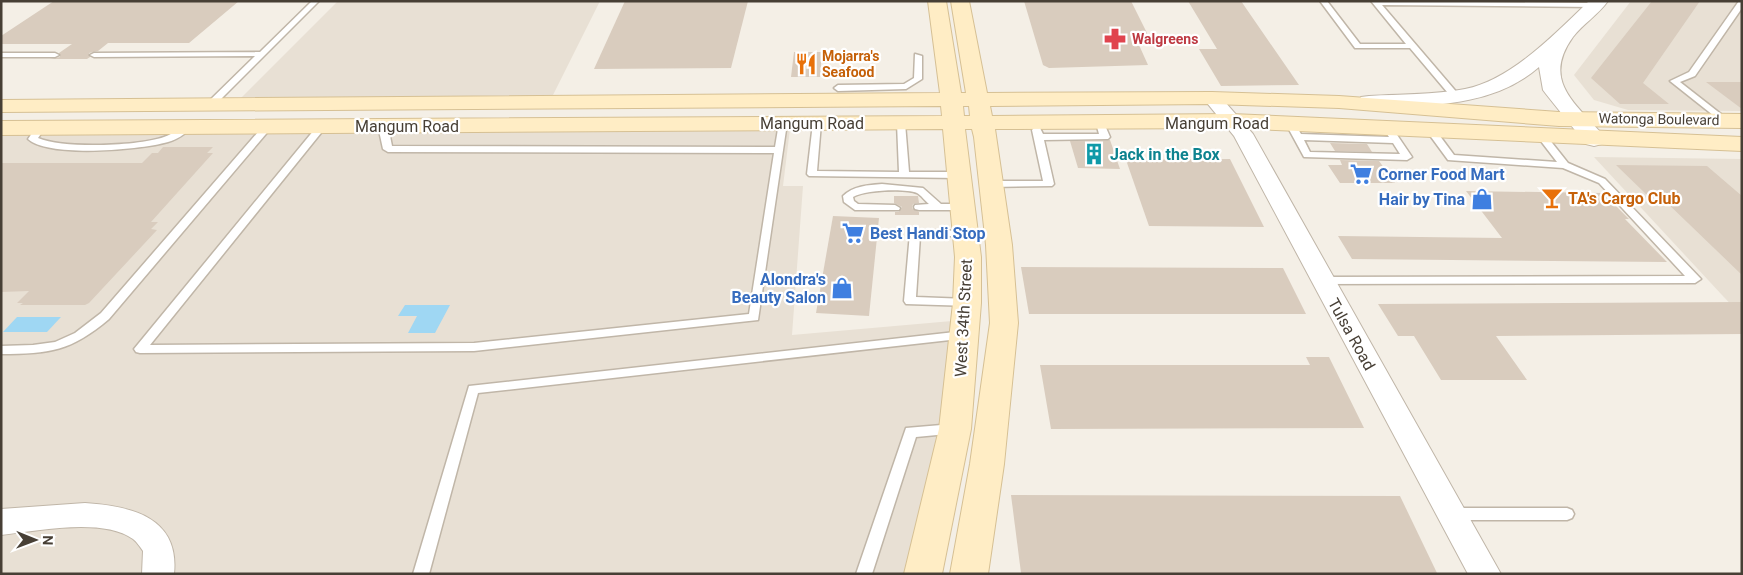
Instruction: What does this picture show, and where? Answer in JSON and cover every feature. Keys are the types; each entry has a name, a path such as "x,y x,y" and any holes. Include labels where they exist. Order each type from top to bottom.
{"main road":[{"name":"West 34th Street","path":"923,574 955,429 966,320 968,257 955,215 959,175 937,1"},
{"name":"West 34th Street","path":"960,1 983,123 999,245 1004,323 986,464 969,574"},
{"name":"Mangum Road","path":"1,128 901,123 952,112 979,101 1212,98 1339,102 1507,115 1576,118"},
{"name":"Mangum Road","path":"1,106 670,102 952,112 983,123 1037,130 1100,123 1232,121 1294,130 1392,134 1431,130 1594,139"},
{"path":"662,125 670,102"},
{"path":"188,126 210,104"},
{"name":"Watonga Boulevard","path":"1576,118 1733,120"},
{"name":"Watonga Boulevard","path":"1594,139 1742,144"},
{"path":"966,320 1004,323"}],"street":[{"name":"Mangum Road","path":"1339,102 1425,100 1472,94 1520,73 1565,35 1595,3"},
{"name":"Mangum Road","path":"1565,35 1549,65 1553,90 1594,139"},
{"name":"Tulsa Road","path":"1212,98 1243,134 1322,281 1485,574"},
{"path":"1,522 103,515 126,520 144,529 157,544 158,574"}],"lane":[{"path":"210,104 316,1"},
{"path":"1323,1 1358,46 1414,46"},
{"path":"1375,2 1456,97"},
{"path":"1375,2 1595,3"},
{"path":"1733,120 1674,81 1692,74 1742,2"},
{"path":"94,55 262,54"},
{"path":"1,55 55,55"},
{"path":"838,88 906,86 918,79 918,56"},
{"path":"322,126 140,349 474,347 754,317 783,123"},
{"path":"817,123 812,174 959,175"},
{"path":"901,123 904,175"},
{"path":"1,350 43,350 61,346 85,333 105,316 268,126"},
{"path":"383,126 388,150 779,150"},
{"path":"990,184 1049,184 1037,130"},
{"path":"1294,130 1350,141 1392,134 1407,157 1358,154 1307,155 1294,130"},
{"path":"1322,281 1695,279 1602,181 1565,166 1451,158 1431,130"},
{"path":"1542,136 1565,166"},
{"path":"894,208 855,207 848,202 848,196 854,191 866,189 919,190 955,215"},
{"path":"919,208 955,215"},
{"path":"955,215 914,233 910,301 966,320"},
{"path":"421,574 473,389 966,320"},
{"path":"864,574 911,432 955,429"},
{"path":"1453,514 1567,514"}],"shaded area":[{"path":"338,1 600,1 551,99 239,100"},
{"path":"1631,1 1742,1 1742,111 1628,110 1594,100 1574,75"},
{"path":"790,129 783,186 803,186 792,335 952,321 940,419 908,574 1,574 1,134"},
{"path":"1594,157 1742,159 1742,316 1722,295"}],"water":[{"path":"405,305 450,305 435,333 408,333 417,316 398,316"},
{"path":"17,317 61,317 47,332 3,332"}],"building":[{"path":"54,1 239,1 189,43 108,43 98,51 89,53 90,57 87,59 50,59 60,57 59,53 72,44 1,44 1,36"},
{"path":"625,1 748,1 731,68 594,69"},
{"path":"1024,1 1131,1 1153,45 1139,45 1148,65 1049,68 1043,65"},
{"path":"1188,1 1241,1 1299,85 1221,86 1199,49 1217,49"},
{"path":"1652,1 1700,1 1643,83 1669,104 1620,104 1591,78"},
{"name":"Mojarra's Seafood","path":"794,52 822,52 820,77 791,77"},
{"path":"1706,82 1742,82 1742,109"},
{"name":"Jack in the Box","path":"1110,140 1120,169 1078,168 1070,141"},
{"path":"1330,143 1367,144 1372,152 1335,151"},
{"path":"163,147 213,147 207,153 213,153 151,222 158,222 151,229 157,230 89,303 85,305 20,305 23,303 17,303 29,291 1,292 1,163 142,163 152,153 158,153"},
{"path":"1230,159 1264,227 1149,226 1126,160"},
{"name":"Corner Food Mart","path":"1340,160 1379,161 1395,183 1340,183 1328,165 1342,165"},
{"path":"1616,165 1707,166 1742,196 1742,275 1662,198 1649,197"},
{"path":"1466,191 1603,193 1629,219 1625,219 1667,262 1352,259 1338,236 1502,238"},
{"path":"894,196 918,196 919,203 913,204 912,208 919,212 919,215 895,215 895,212 899,212 902,207 894,203"},
{"path":"833,216 879,218 869,316 816,313"},
{"path":"1021,267 1283,268 1306,314 1029,314"},
{"path":"1742,302 1742,334 1496,336 1527,380 1441,380 1414,336 1398,336 1378,304"},
{"path":"1306,357 1329,357 1364,428 1051,429 1040,365 1310,365"},
{"path":"1011,495 1400,496 1437,573 1021,573"}],"place":[{"name":"Walgreens","path":"1115,39"},
{"name":"Mojarra's Seafood","path":"806,64"},
{"name":"Jack in the Box","path":"1094,154"},
{"name":"Corner Food Mart","path":"1361,174"},
{"name":"TA's Cargo Club","path":"1552,198"},
{"name":"Hair by Tina","path":"1482,199"},
{"name":"Best Handi Stop","path":"853,233"},
{"name":"Alondra's Beauty Salon","path":"842,288"}]}
